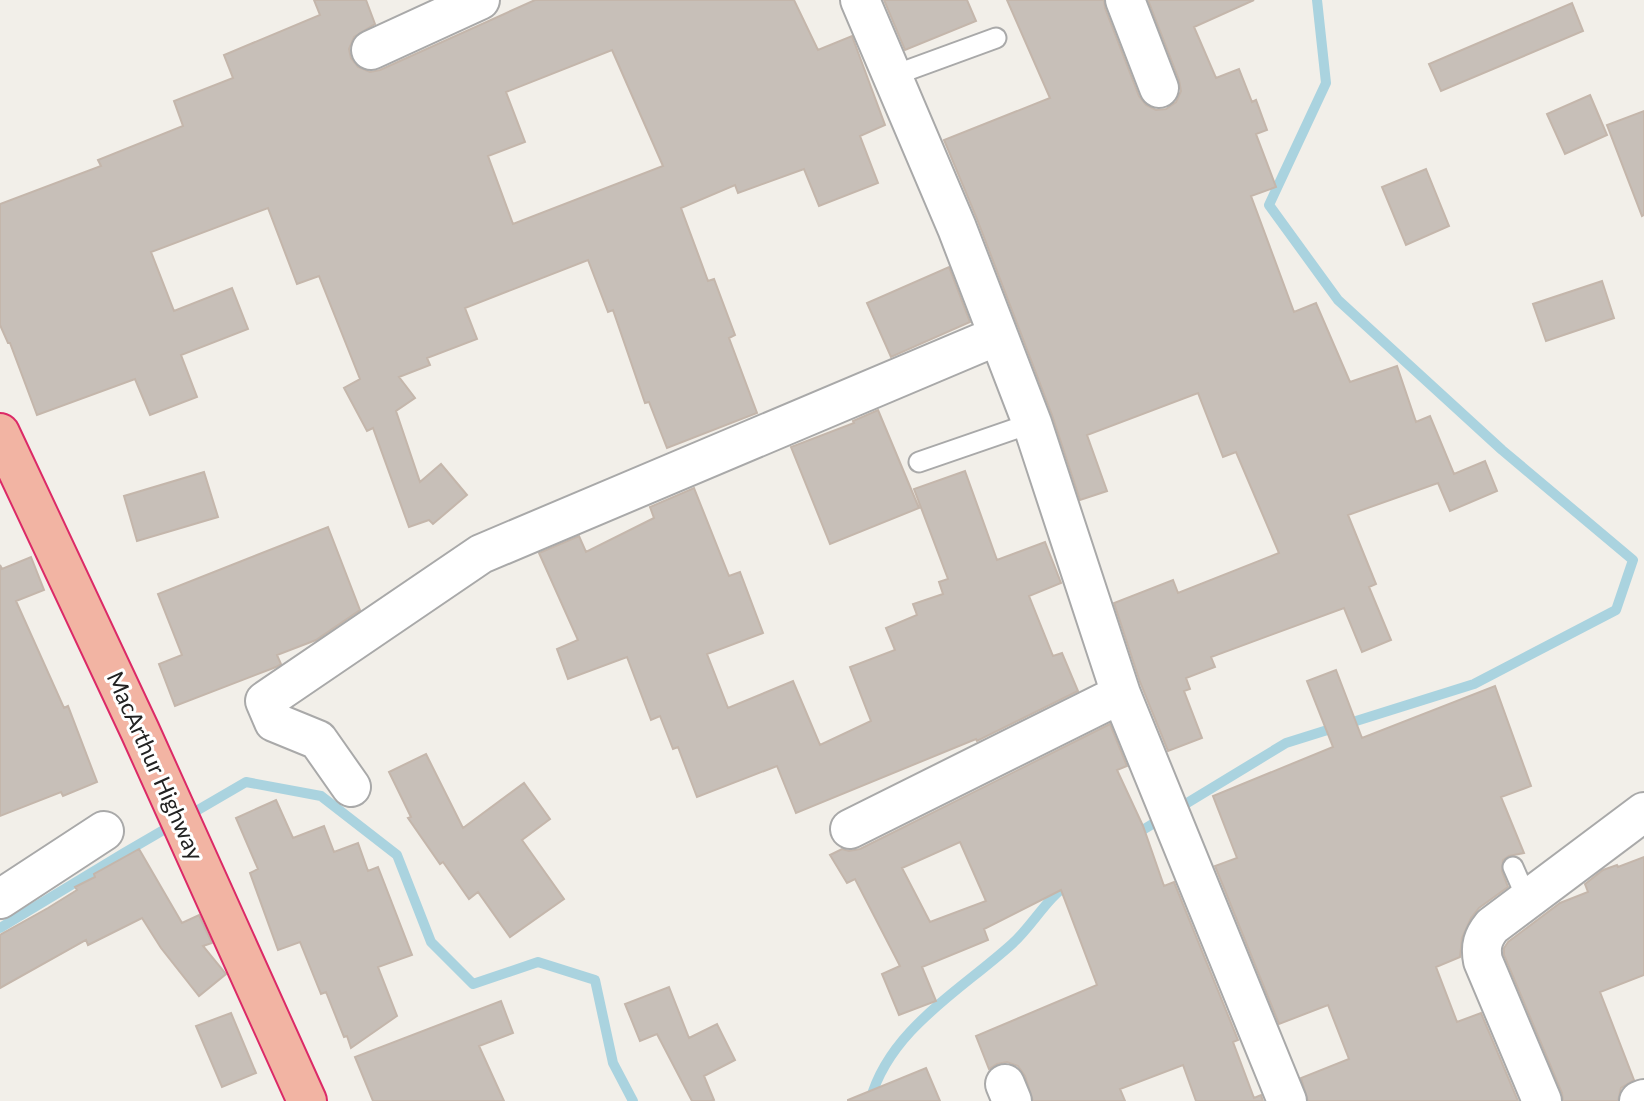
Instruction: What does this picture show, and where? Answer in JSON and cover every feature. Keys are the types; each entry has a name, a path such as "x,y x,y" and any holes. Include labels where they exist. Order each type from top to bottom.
{"highway":[{"name":"MacArthur Highway","path":"0,433 307,1101"}],"street":[{"path":"370,50 480,0"},
{"path":"860,0 957,228 1032,423 1121,694 1161,798 1287,1101"},
{"path":"1125,0 1159,88"},
{"path":"351,787 318,740 274,722 265,701 481,554 997,336"},
{"path":"850,829 1121,694"},
{"path":"1542,1101 1481,952 1486,934 1520,883 1644,812"},
{"path":"0,899 104,831"},
{"path":"1639,1101 1644,1099"}],"lane":[{"path":"892,76 996,38"},
{"path":"919,462 1032,423"}],"building":[{"path":"314,0 366,0 375,24 354,37 349,49 351,58 358,67 370,72 380,70 535,0 794,0 818,50 852,36 885,125 860,136 878,183 819,206 804,169 738,193 735,185 681,208 708,281 714,279 735,335 729,338 757,413 667,448 649,402 645,403 613,310 608,312 588,260 465,308 477,339 427,358 430,365 399,377 415,398 396,411 420,482 441,464 467,495 433,524 429,520 409,527 373,428 367,431 344,388 360,379 319,276 297,284 268,208 151,252 174,311 232,288 248,329 181,355 197,397 150,415 135,379 37,415 10,343 0,325 0,204 101,166 98,160 183,126 174,101 233,78 224,55 320,15","holes":["612,50 663,166 513,224 488,156 525,142 506,92"]},
{"path":"884,0 967,0 976,21 905,50"},
{"path":"1007,0 1104,0 1139,96 1146,105 1156,110 1166,109 1176,102 1181,91 1148,0 1254,0 1194,27 1216,78 1239,69 1252,102 1256,100 1267,130 1256,134 1276,187 1251,196 1294,312 1316,303 1350,382 1397,366 1416,422 1430,416 1454,474 1485,461 1497,491 1450,511 1438,483 1348,515 1376,584 1369,587 1391,640 1362,652 1344,608 1211,657 1215,667 1186,678 1190,689 1184,691 1202,738 1168,751 1140,682 1114,603 1173,580 1178,593 1279,553 1236,452 1223,457 1198,393 1087,435 1107,491 1080,500 1052,415 944,140 1050,98"},
{"path":"1572,3 1583,31 1441,91 1429,64"},
{"path":"1590,95 1607,135 1565,154 1547,114"},
{"path":"1644,111 1644,215 1642,216 1607,125"},
{"path":"1426,169 1449,226 1406,245 1382,187"},
{"path":"949,267 970,322 891,357 867,303"},
{"path":"1602,281 1614,318 1546,341 1533,304"},
{"path":"878,410 919,508 830,544 791,447 854,423 853,421"},
{"path":"965,471 997,560 1045,542 1061,583 1029,596 1053,656 1062,653 1078,691 977,741 976,739 796,813 777,766 697,797 678,747 673,749 660,716 651,720 627,657 568,679 557,649 578,640 539,553 579,536 586,552 654,518 650,507 694,488 729,576 740,572 763,633 707,654 728,708 793,681 820,745 871,721 850,667 895,650 886,628 917,615 913,604 943,594 939,582 948,579 914,489"},
{"path":"204,472 218,517 137,541 124,496"},
{"path":"328,527 360,610 316,640 277,655 281,664 276,667 175,706 159,664 182,655 158,594"},
{"path":"31,557 44,590 16,601 64,708 68,706 97,782 63,796 61,792 0,816 0,565 2,569"},
{"path":"1336,670 1362,738 1495,686 1531,786 1501,797 1524,853 1503,860 1502,871 1508,887 1479,908 1471,918 1462,938 1460,957 1436,967 1457,1022 1481,1013 1518,1101 1308,1101 1301,1078 1349,1059 1328,1005 1279,1024 1215,866 1237,858 1213,796 1333,747 1307,681"},
{"path":"1110,724 1127,766 1117,770 1143,826 1164,886 1174,882 1238,1040 1233,1042 1254,1098 1261,1095 1263,1101 1196,1101 1183,1065 1120,1089 1125,1101 1033,1101 1025,1076 1018,1066 1007,1062 989,1069 976,1036 1097,985 1061,890 984,929 988,940 922,967 936,1001 899,1015 882,974 900,966 855,879 847,883 830,855 842,849 860,849","holes":["960,842 986,901 930,922 902,868"]},
{"path":"426,754 463,828 524,783 550,819 522,840 564,899 510,937 478,892 469,899 443,862 440,864 408,818 411,817 389,772"},
{"path":"276,800 293,838 324,826 334,852 358,843 368,871 378,867 412,955 378,967 397,1016 351,1048 326,992 321,994 300,942 278,950 250,873 258,869 236,818"},
{"path":"139,849 182,923 199,915 212,943 203,946 226,974 199,996 161,948 142,918 88,945 86,940 0,988 0,935 77,890 75,887 95,877 94,874"},
{"path":"1644,857 1644,975 1600,992 1634,1080 1621,1088 1618,1101 1563,1101 1504,955 1504,948 1508,942 1560,903 1588,892 1585,884 1603,870"},
{"path":"669,987 689,1038 717,1024 735,1060 704,1076 714,1100 692,1101 657,1034 640,1041 625,1004"},
{"path":"501,1001 513,1033 479,1046 504,1101 373,1101 355,1057"},
{"path":"231,1013 256,1073 222,1087 196,1026"},
{"path":"926,1068 940,1101 848,1101 848,1100"}],"waterway":[{"path":"1135,838 1141,831 1286,743 1474,684 1616,610 1633,560 1502,450 1338,300 1269,205 1326,83 1317,0"},
{"path":"0,928 246,782 321,796 397,855 431,942 473,984 538,962 595,980 613,1063 633,1101"},
{"path":"870,1101 879,1076 910,1033 949,996 1012,944 1055,895 1071,882"}]}
